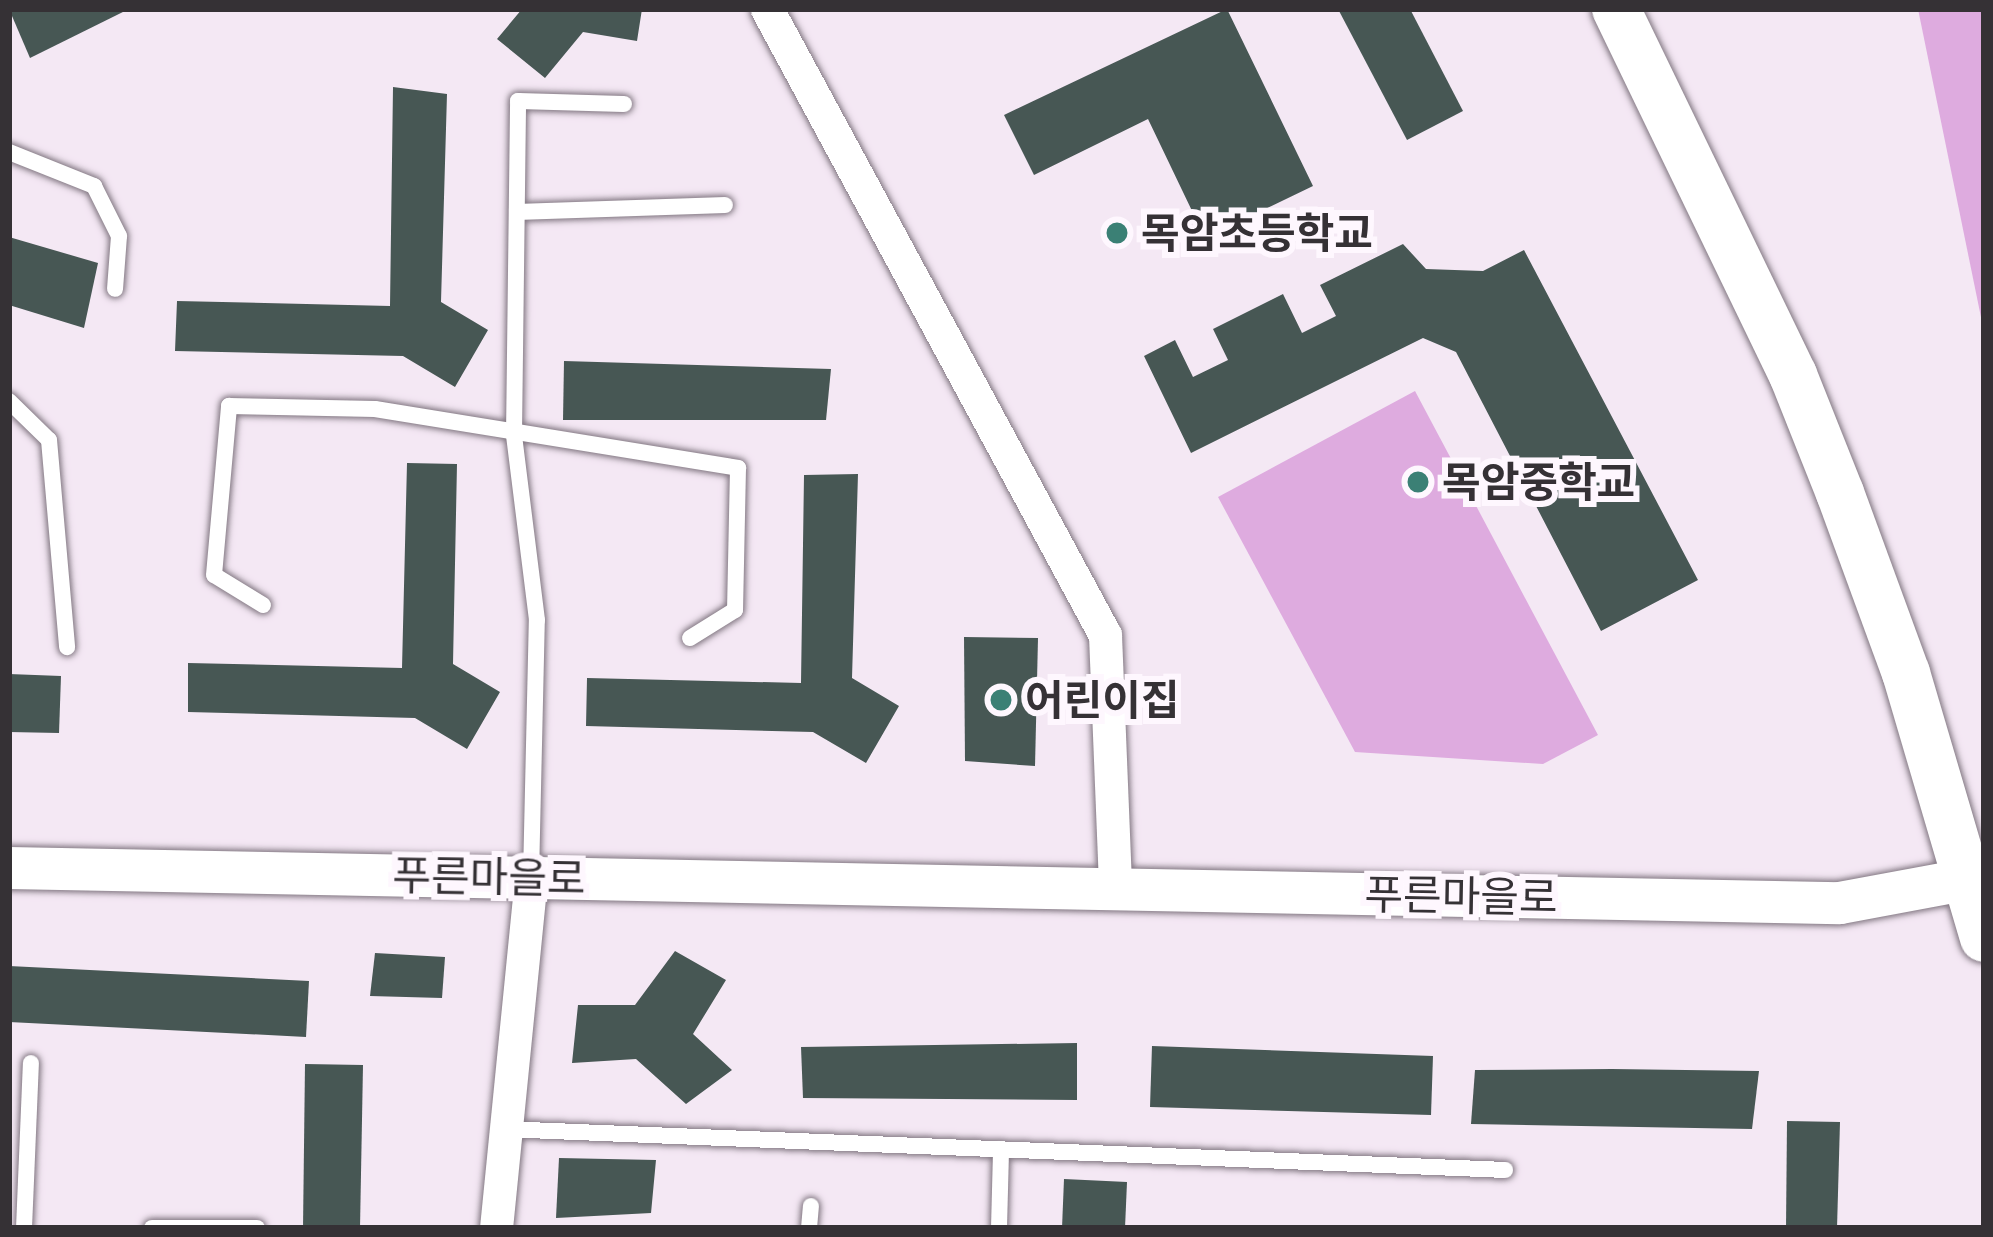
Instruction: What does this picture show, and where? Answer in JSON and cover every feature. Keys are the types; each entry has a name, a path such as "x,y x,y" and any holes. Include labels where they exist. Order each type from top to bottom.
{"main road":[{"path":"1616,9 1793,375 1906,673 1984,938"}],"street":[{"path":"767,9 1105,634 1115,889"},
{"name":"푸른마을로","path":"9,868 1840,903 1970,879"},
{"path":"496,1228 502,1129 531,878"}],"lane":[{"path":"531,878 537,620 514,435 518,101 624,104"},
{"path":"9,152 94,186 119,236 115,290"},
{"path":"517,212 725,206"},
{"path":"9,401 50,440 67,647"},
{"path":"263,605 214,574 229,406 375,409 738,468 735,610 690,638"},
{"path":"24,1228 31,1063"},
{"path":"502,1129 1505,1170"},
{"path":"999,1228 1001,1149"},
{"path":"809,1228 811,1206"},
{"path":"152,1228 257,1228"}],"shaded area":[{"path":"1918,9 1984,9 1984,332"},
{"path":"1415,391 1598,735 1543,764 1355,752 1218,497"}],"building":[{"path":"9,9 129,9 30,58"},
{"path":"522,9 642,9 637,41 583,32 545,78 497,39"},
{"path":"1227,9 1313,186 1205,238 1148,119 1034,175 1004,115"},
{"path":"1338,9 1410,9 1463,111 1407,140"},
{"path":"393,87 447,94 441,302 488,330 455,387 403,356 175,351 177,301 390,306"},
{"path":"9,237 98,263 84,328 9,305"},
{"path":"1403,244 1426,269 1483,271 1524,250 1698,580 1601,631 1456,352 1423,338 1191,453 1144,356 1175,340 1193,377 1228,360 1213,329 1283,294 1302,333 1336,316 1320,285"},
{"path":"564,361 831,369 826,420 563,420"},
{"path":"407,463 457,464 453,664 500,692 467,749 415,718 188,712 188,663 402,668"},
{"path":"858,474 852,678 899,706 866,763 813,732 586,726 587,678 801,683 804,475"},
{"name":"어린이집","path":"964,637 1038,638 1035,766 965,761"},
{"path":"9,674 61,676 59,733 9,732"},
{"path":"675,951 726,980 693,1034 732,1070 686,1104 636,1059 572,1063 578,1005 635,1005"},
{"path":"375,953 445,957 442,998 370,996"},
{"path":"9,966 309,981 306,1037 9,1022"},
{"path":"1077,1043 1077,1100 803,1098 801,1047"},
{"path":"1152,1046 1433,1056 1431,1115 1150,1107"},
{"path":"305,1064 363,1065 360,1228 303,1228"},
{"path":"1475,1070 1759,1071 1752,1129 1471,1124"},
{"path":"1787,1121 1840,1122 1837,1228 1786,1228"},
{"path":"559,1158 656,1160 651,1213 556,1218"},
{"path":"1064,1179 1127,1182 1125,1228 1062,1228"}],"place":[{"name":"목암초등학교","path":"1117,233"},
{"name":"목암중학교","path":"1418,482"},
{"name":"어린이집","path":"1001,700"}]}
